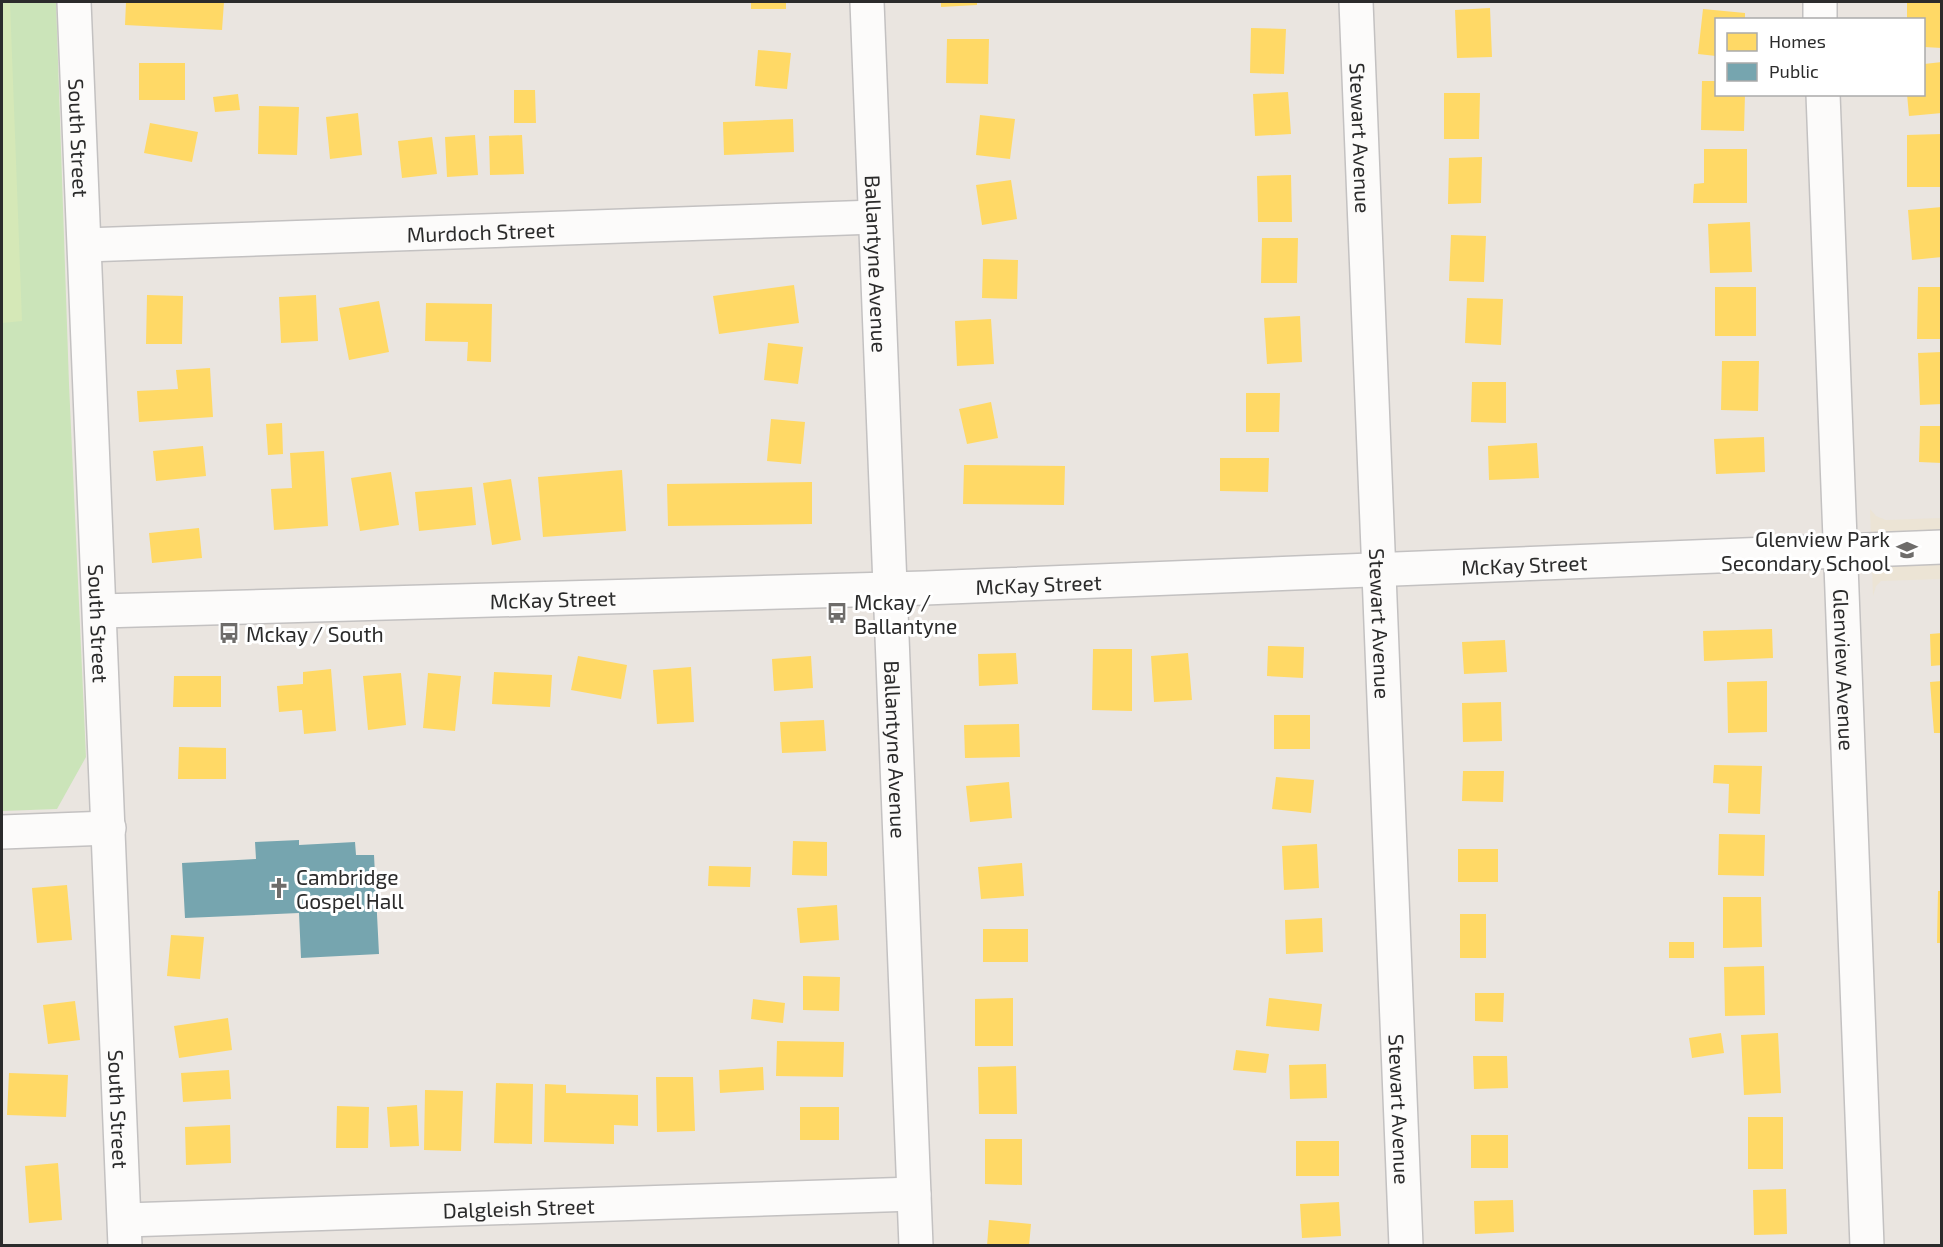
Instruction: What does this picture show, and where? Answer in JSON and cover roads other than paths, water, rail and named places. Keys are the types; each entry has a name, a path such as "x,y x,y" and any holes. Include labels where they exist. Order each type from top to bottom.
{"street":[{"name":"South Street","path":"74,2 125,1233"},
{"name":"Ballantyne Avenue","path":"867,2 916,1245"},
{"name":"Stewart Avenue","path":"1356,2 1406,1245"},
{"path":"1820,2 1820,18"},
{"name":"Glenview Avenue","path":"1823,96 1867,1245"},
{"name":"Murdoch Street","path":"85,246 875,217"},
{"name":"McKay Street","path":"100,612 889,588 1941,547"},
{"path":"2,832 109,828"},
{"name":"Dalgleish Street","path":"125,1233 914,1194"}],"place":[{"name":"Glenview Park Secondary School","path":"1907,550"},
{"name":"Mckay / Ballantyne","path":"837,613"},
{"name":"Mckay / South","path":"229,633"},
{"name":"Cambridge Gospel Hall","path":"279,888"}]}
